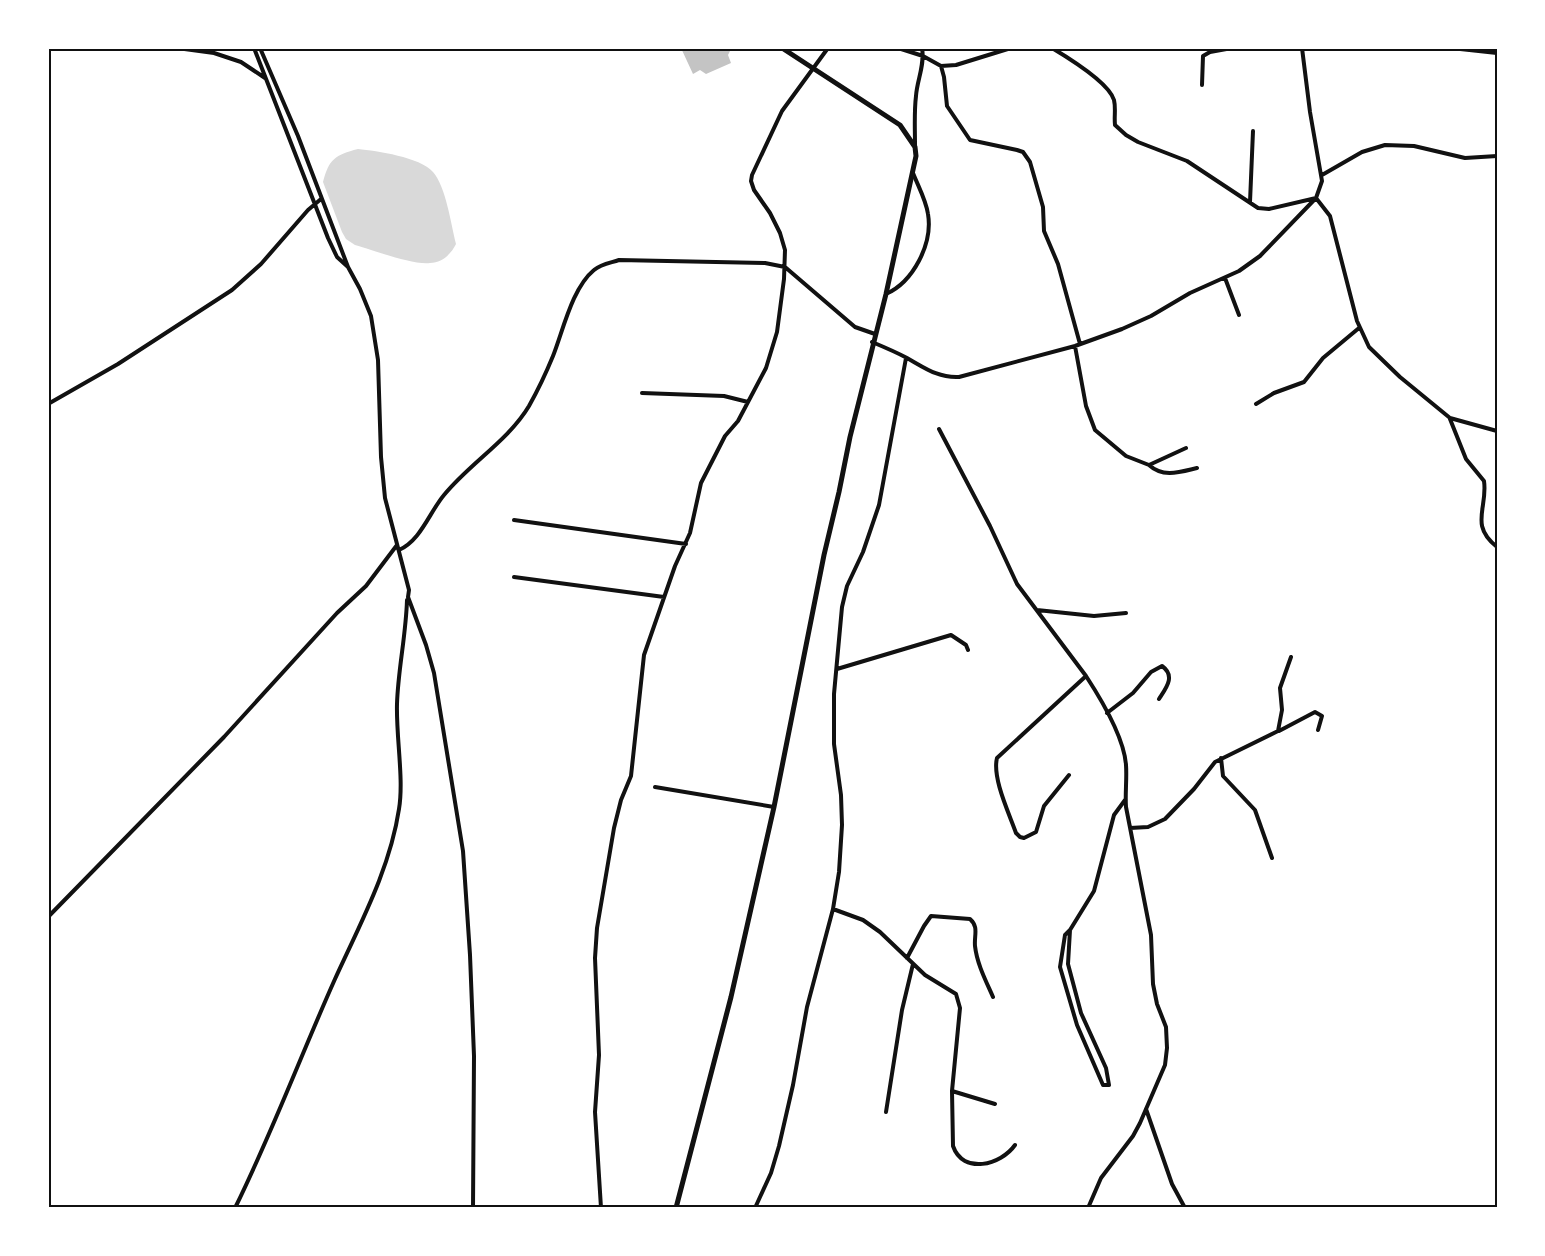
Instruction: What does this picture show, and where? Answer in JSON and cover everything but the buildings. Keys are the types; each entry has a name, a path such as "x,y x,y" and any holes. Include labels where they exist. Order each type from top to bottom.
{"main road":[{"path":"676,1208 731,997 774,807 824,555 916,156 915,147 900,125 782,48"}],"street":[{"path":"177,48 214,53 241,62 265,79"},
{"path":"254,48 291,139 314,204 337,257 348,267"},
{"path":"235,1208 364,918 381,876 395,828 400,807 397,705 409,590 385,498 382,477 381,413 375,335 363,297 348,267 298,136 260,48"},
{"path":"601,1208 595,1120 599,1055 595,968 597,928 614,828 621,800 631,776 644,655 690,533 701,483 725,436 749,402 766,368 777,332 785,250 780,233 751,181 778,118 828,48"},
{"path":"898,48 923,56 941,66 956,65 1011,48"},
{"path":"915,147 915,94 920,79 922,48"},
{"path":"1052,48 1109,92 1114,101 1115,124 1126,135 1187,161 1258,208 1269,209 1316,198"},
{"path":"1202,85 1203,56 1210,52 1232,48"},
{"path":"872,342 929,372 946,378 959,377 1078,345 1122,329 1151,316 1190,293 1239,271 1260,256 1316,198 1322,175 1310,111 1302,48"},
{"path":"1451,48 1497,53"},
{"path":"941,66 947,106 970,141 1023,152 1030,162 1043,207 1044,231 1058,264 1078,345 1086,406 1095,430 1126,456 1149,465 1157,471 1168,473 1197,468"},
{"path":"1250,202 1253,131"},
{"path":"291,139 298,136"},
{"path":"1322,175 1362,152 1385,145 1414,147 1465,158 1497,156"},
{"path":"886,294 898,289 913,272 928,233 928,214 913,173"},
{"path":"1316,198 1330,216 1359,328 1369,347 1400,378 1450,418 1497,431"},
{"path":"48,404 118,364 232,290 261,264 321,199"},
{"path":"399,550 409,545 435,507 460,477 521,418 542,381 582,283 594,269 619,261 765,264 785,267 855,327 875,334"},
{"path":"1225,278 1239,315"},
{"path":"1256,404 1274,393 1304,382 1323,358 1359,328"},
{"path":"755,1208 771,1173 779,1146 811,988 832,909 839,872 842,825 841,795 834,744 834,694 842,608 847,586 863,552 879,505 906,358"},
{"path":"642,393 724,396 749,402"},
{"path":"1450,418 1466,459 1484,481 1481,524 1484,532 1497,547"},
{"path":"939,429 990,526 1007,567 1017,584 1086,676 1107,713 1124,753 1125,799 1151,935 1157,1004 1167,1036 1165,1065 1133,1136 1101,1178 1088,1208"},
{"path":"1149,465 1186,448"},
{"path":"514,520 686,544"},
{"path":"48,917 215,746 337,613 366,586 397,545"},
{"path":"513,577 664,597"},
{"path":"408,597 434,673 463,851 474,1056 473,1208"},
{"path":"1036,610 1094,616 1126,613"},
{"path":"837,669 951,635 966,645 968,650"},
{"path":"1278,731 1282,710 1280,688 1291,657"},
{"path":"1107,713 1132,693 1151,672 1162,666 1168,672 1170,679 1159,699"},
{"path":"1069,775 1044,806 1036,832 1024,838 1020,837 1016,833 998,781 997,758 1086,676"},
{"path":"1130,828 1148,827 1165,819 1211,766 1221,758 1315,712 1322,716 1318,730"},
{"path":"1221,758 1223,776 1255,810 1272,858"},
{"path":"655,787 774,807"},
{"path":"1070,930 1068,964 1081,1013 1106,1068 1109,1085 1103,1085 1077,1025 1060,967 1065,935 1094,891 1114,814 1125,799"},
{"path":"832,909 863,920 880,932 913,964 939,984 952,990 958,999 959,1019 952,1091 953,1146 956,1153 961,1158 979,1164 989,1163 1001,1159 1015,1144"},
{"path":"907,958 931,916 970,918 976,928 975,946 979,963 993,997"},
{"path":"886,1112 902,1010 913,964"},
{"path":"952,1091 995,1104"},
{"path":"1146,1108 1172,1185 1185,1208"}],"shaded area":[{"path":"358,149 409,159 433,172 445,196 456,244 446,257 434,263 413,262 355,245 346,239 323,182 334,159"}]}
